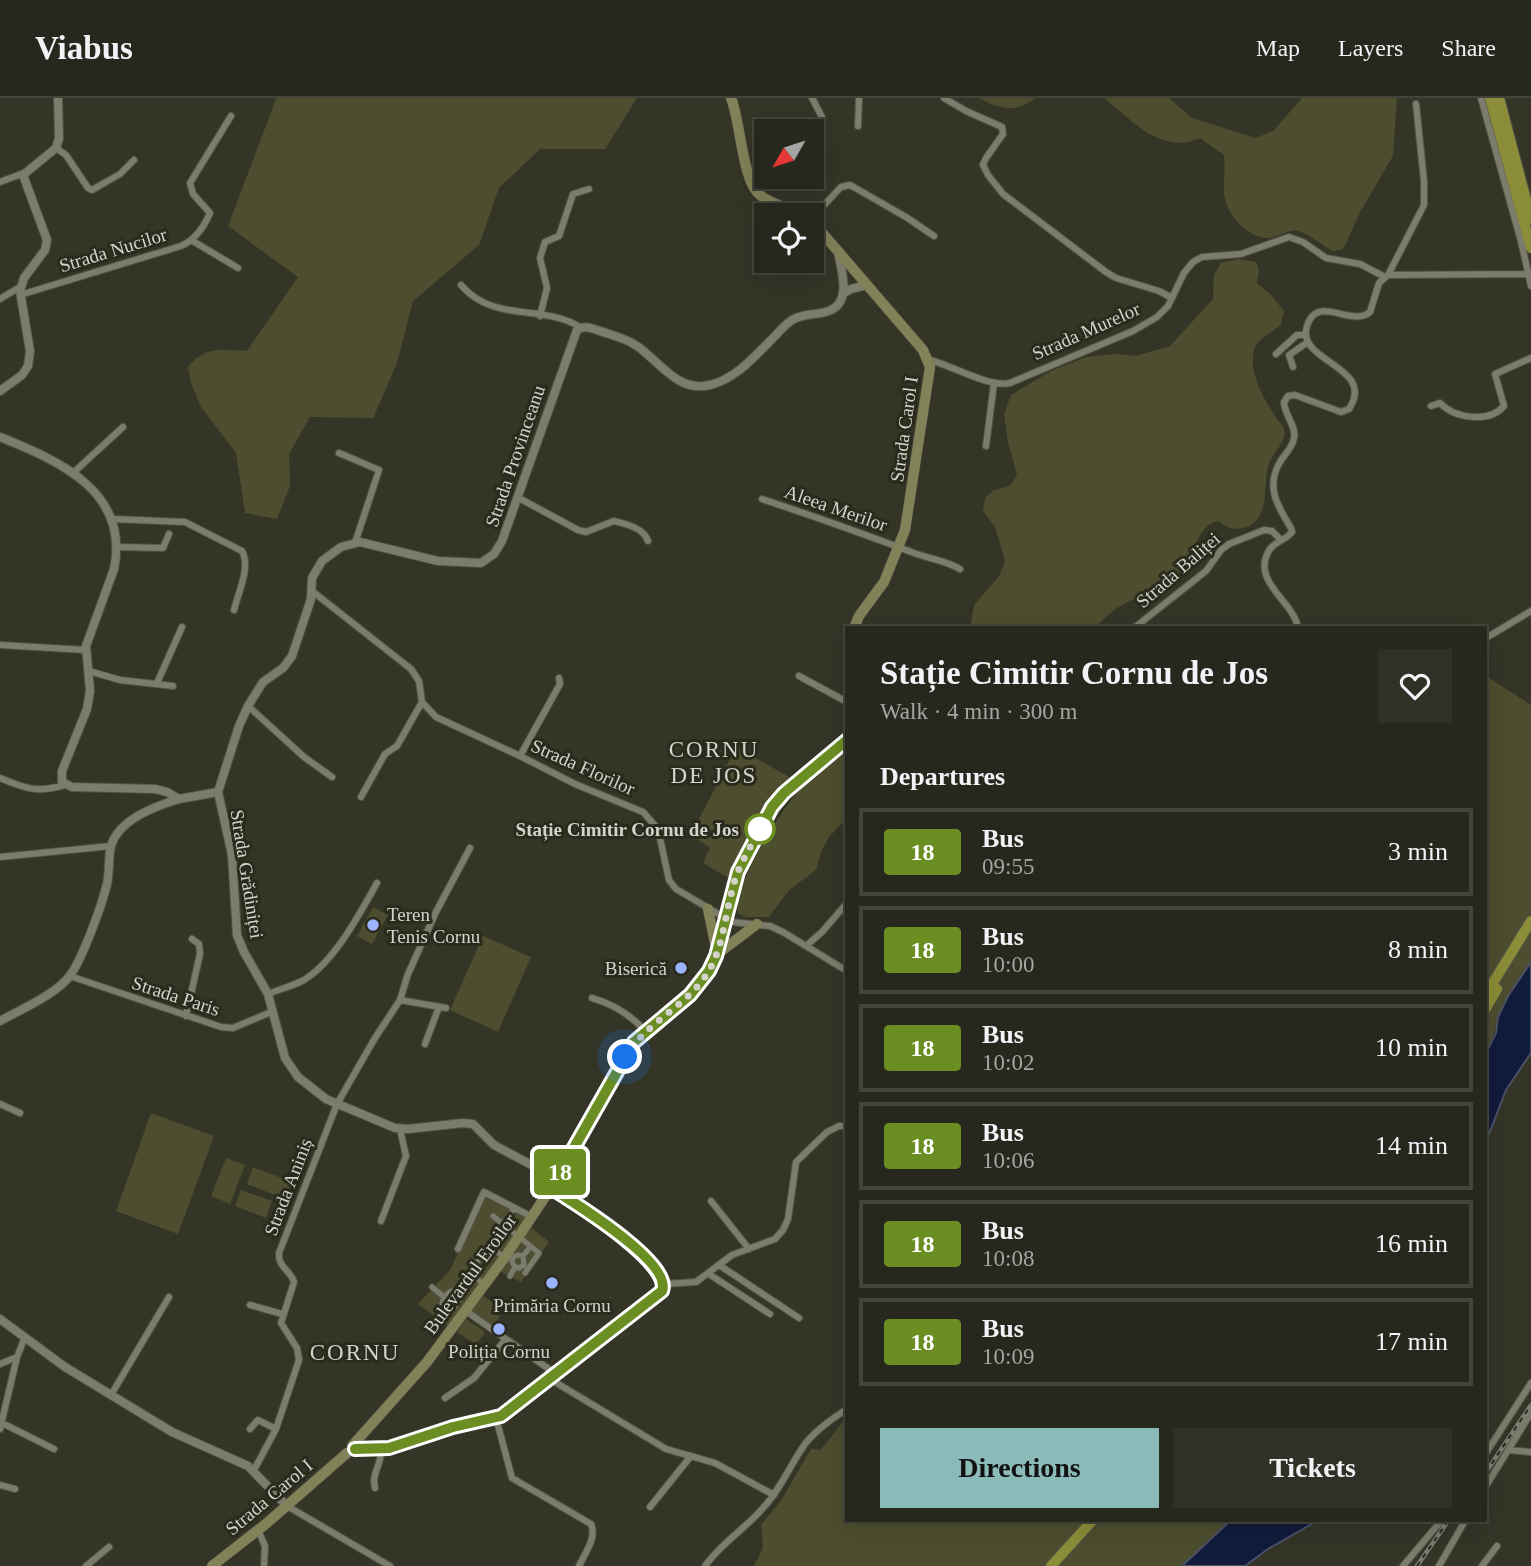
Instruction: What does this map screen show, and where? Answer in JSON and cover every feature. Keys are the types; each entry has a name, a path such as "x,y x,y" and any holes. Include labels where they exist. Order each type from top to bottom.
{"highway":[{"path":"1490,98 1531,248"},
{"path":"1499,98 1531,219"},
{"path":"1487,992 1531,921"},
{"path":"1487,1006 1531,935"},
{"path":"1042,1566 1081,1522"},
{"path":"1051,1566 1091,1522"}],"main road":[{"path":"731,98 740,124 747,176 752,186 774,203"},
{"name":"Strada Carol I","path":"824,233 929,360 930,375 911,502 900,547 884,582 855,626"},
{"path":"351,1449 382,1450 453,1427 496,1418 511,1410 658,1295 664,1284 655,1268 554,1183 625,1057 645,1031 696,989 709,971 716,956 738,872 772,807 784,793 845,742"},
{"path":"708,909 716,956"},
{"path":"716,956 757,924"},
{"name":"Bulevardul Eroilor","path":"351,1449 427,1362 485,1285 511,1262 519,1236 554,1183"},
{"name":"Strada Carol I","path":"212,1566 351,1449"}],"street":[{"path":"0,183 24,173 56,148 59,138 58,98"},
{"path":"812,98 822,117"},
{"path":"858,126 859,98"},
{"path":"944,98 1002,127 1003,134 983,165 1003,194 1116,278 1159,291 1172,298"},
{"path":"1481,98 1531,286"},
{"path":"1293,367 1289,355 1307,339 1307,324 1320,311 1358,318 1366,316 1372,307 1377,288 1424,205 1416,104"},
{"name":"Strada Nucilor","path":"0,299 180,246 191,240 203,227 210,213 193,194 190,183 231,116"},
{"path":"56,148 66,155 92,190 120,174 134,160"},
{"path":"0,391 22,375 28,366 30,351 20,291 24,278 47,245 41,221 23,177 24,173"},
{"path":"824,206 841,187 850,185 934,236"},
{"path":"540,316 547,288 540,258 545,242 559,236 573,194 589,189"},
{"name":"Strada Murelor","path":"993,383 1010,383 1133,331 1164,312 1184,272 1197,259 1241,254 1289,237 1303,242 1326,258 1360,264 1386,276"},
{"path":"191,240 238,268"},
{"path":"837,249 844,293"},
{"path":"1386,276 1529,274"},
{"path":"461,285 487,305 569,322 633,343 676,379 694,386 717,383 736,373 793,319 828,312 837,307 844,293 867,285"},
{"name":"Strada Provinceanu","path":"355,543 438,561 481,563 489,559 498,548 574,335 580,327"},
{"path":"1276,354 1297,335 1307,339 1350,378 1355,387 1355,398 1349,409 1341,412 1295,395 1286,398 1284,409 1294,439 1277,467 1273,490 1278,507 1292,528 1291,534 1269,550 1265,574 1275,592 1294,615 1297,626"},
{"path":"1431,406 1440,403 1450,412 1468,417 1500,410 1504,406 1495,374 1531,358"},
{"path":"929,360 993,383 986,446"},
{"path":"74,472 123,427"},
{"path":"0,437 58,462 74,472 96,495 112,519 117,547 114,569 86,650 90,691 87,709 62,771 61,779 65,785"},
{"path":"0,1021 70,976 107,883 111,846 118,834 144,811 179,799 218,792 248,706 263,682 283,668 292,656 312,591 312,578 322,561 341,547 355,543 379,470 339,453"},
{"path":"517,497 578,530 586,532 614,520 638,530 646,535 648,541"},
{"name":"Aleea Merilor","path":"762,499 946,561 960,569"},
{"path":"112,519 185,522 242,551 246,559 245,567 234,610"},
{"name":"Strada Baliței","path":"1137,626 1206,571 1221,550 1229,544 1264,530 1272,531 1282,540"},
{"path":"117,547 163,548 169,534"},
{"path":"312,591 411,669 419,681 422,702 397,746 385,754 360,797"},
{"path":"1487,637 1531,611"},
{"path":"158,683 182,627"},
{"path":"0,645 86,650"},
{"path":"89,671 120,680 173,686"},
{"path":"799,676 845,701"},
{"path":"520,755 560,684 559,678"},
{"name":"Strada Florilor","path":"422,702 436,717 520,755 568,781 643,812 658,830 672,885 725,919"},
{"path":"248,706 304,757 332,777"},
{"path":"0,778 30,790 45,791 65,785 155,789 179,799"},
{"name":"Strada Grădiniței","path":"218,792 232,855 237,935 268,994 279,1043 291,1068 315,1093 400,1129 469,1123 494,1145 554,1183"},
{"path":"0,857 111,846"},
{"name":"Strada Aniniș","path":"282,1314 294,1282 292,1276 281,1266 279,1253 337,1104 400,1000 408,974 436,912 470,848"},
{"path":"268,994 305,979 318,969 342,938 377,883"},
{"path":"806,946 845,905"},
{"path":"725,919 777,929 845,970"},
{"path":"186,1016 200,954 199,944 192,939"},
{"name":"Strada Paris","path":"70,976 221,1027 233,1028 271,1012"},
{"path":"592,998 619,1008 645,1031"},
{"path":"400,1000 442,1008 425,1044"},
{"path":"0,1104 20,1113"},
{"path":"664,1284 693,1283 732,1255 768,1243 783,1230 790,1209 794,1167 800,1157 832,1128 845,1126"},
{"path":"381,1222 406,1156 400,1129"},
{"name":"Bulevardul Eroilor","path":"458,1249 484,1192 532,1217"},
{"path":"711,1201 749,1249"},
{"path":"457,1291 513,1210"},
{"path":"493,1216 539,1253 525,1273"},
{"path":"489,1246 519,1268 524,1265 523,1256 531,1246"},
{"path":"510,1276 511,1262 516,1255 523,1256"},
{"path":"719,1265 799,1318"},
{"path":"470,1273 485,1285"},
{"path":"709,1274 770,1314"},
{"path":"432,1287 444,1297"},
{"path":"443,1311 441,1307 444,1297 453,1290 457,1291"},
{"path":"443,1311 447,1312 456,1305 459,1295 457,1291"},
{"path":"111,1395 169,1297"},
{"path":"250,1305 282,1314 282,1328 297,1348 299,1360 276,1429 254,1471"},
{"path":"456,1305 553,1376 666,1449 715,1463 774,1495"},
{"path":"435,1322 443,1311"},
{"path":"0,1320 65,1367 172,1432 254,1471 286,1506 390,1566"},
{"path":"25,1336 2,1410 1,1426 54,1449"},
{"path":"445,1398 474,1378 506,1339"},
{"path":"0,1364 17,1357"},
{"path":"1487,1451 1531,1382"},
{"path":"705,1566 714,1553 763,1509 806,1443 845,1410"},
{"path":"1487,1484 1531,1413"},
{"path":"496,1418 512,1478 591,1524 594,1533 579,1566"},
{"path":"250,1429 258,1420 276,1429"},
{"path":"375,1488 373,1478 381,1462 382,1450"},
{"path":"1508,1450 1531,1452"},
{"path":"650,1507 691,1456"},
{"path":"0,1485 15,1489"},
{"path":"1403,1566 1440,1522"},
{"path":"1439,1566 1464,1522"},
{"path":"258,1530 265,1546 264,1566"},
{"path":"1482,1566 1497,1546"},
{"path":"86,1566 109,1547"}],"green space":[{"path":"274,98 637,98 605,149 540,149 499,188 479,245 413,301 397,363 373,418 310,417 289,454 290,486 277,519 245,513 236,453 201,407 188,367 201,355 214,350 247,351 298,277 228,226 276,99"},
{"path":"979,98 1035,98 1021,106 1007,108"},
{"path":"1104,98 1169,98 1192,118 1256,138 1274,130 1302,98 1397,98 1393,156 1341,250 1332,251 1299,231 1290,231 1271,238 1260,237 1240,225 1227,206 1224,155 1200,138 1186,142 1160,139 1137,125"},
{"path":"1239,259 1256,262 1259,270 1257,283 1284,311 1281,324 1258,342 1254,350 1253,367 1258,385 1285,433 1269,463 1264,501 1258,518 1252,524 1239,529 1230,528 1219,521 1211,524 1200,536 1183,569 1177,575 1157,589 1116,609 1098,626 970,626 974,605 999,576 1005,561 995,527 983,511 985,498 994,490 1010,486 1017,475 1004,414 1011,395 1051,371 1086,357 1116,354 1136,356 1170,346 1213,299 1214,275 1221,263"},
{"path":"1487,677 1531,705 1531,962 1505,1002 1487,1051"},
{"path":"736,747 793,779 767,805 730,879 703,863 710,848 691,835"},
{"path":"845,752 845,820 829,837 816,870 789,890 769,917 745,917 738,913 738,901 750,869 779,817 815,776"},
{"name":"Teren Tenis Cornu","path":"373,907 388,915 372,944 357,936"},
{"path":"483,936 531,957 498,1032 450,1010"},
{"path":"151,1113 214,1136 178,1234 116,1211"},
{"path":"226,1158 245,1165 230,1204 211,1196"},
{"path":"253,1167 292,1182 285,1199 247,1184"},
{"path":"241,1190 272,1201 266,1218 235,1206"},
{"path":"486,1195 530,1217 450,1328 418,1304 450,1270"},
{"path":"529,1226 549,1242 521,1282 499,1271"},
{"path":"482,1295 504,1310 493,1327 471,1311"},
{"path":"466,1319 485,1332 476,1345 457,1332"},
{"path":"845,1420 845,1522 1229,1522 1182,1566 754,1566 763,1548 761,1525 782,1499 811,1449 820,1450"}],"water":[{"path":"1531,962 1531,1053 1506,1090 1487,1139 1487,1051 1508,996"},
{"path":"1229,1522 1315,1522 1268,1549 1245,1566 1182,1566"}],"railway":[{"path":"1487,1471 1531,1405"},
{"path":"1417,1566 1447,1522"}],"bus line":[{"name":"18","path":"355,1449 389,1448 453,1427 501,1416 662,1291 662,1277 649,1261 609,1226 551,1188 634,1042 690,995 709,971 716,956 733,884 772,807 784,793 845,742"}],"place":[{"name":"Stație Cimitir Cornu de Jos","path":"760,829"},
{"name":"Teren Tenis Cornu","path":"373,925"},
{"name":"Biserică","path":"681,968"},
{"name":"Primăria Cornu","path":"552,1283"},
{"name":"Poliția Cornu","path":"499,1329"}],"district":[{"name":"CORNU DE JOS","path":"714,762"},
{"name":"CORNU","path":"355,1352"}],"route":[{"path":"625,1057 638,1037 690,995 709,971 716,956 735,879 760,829"}]}
